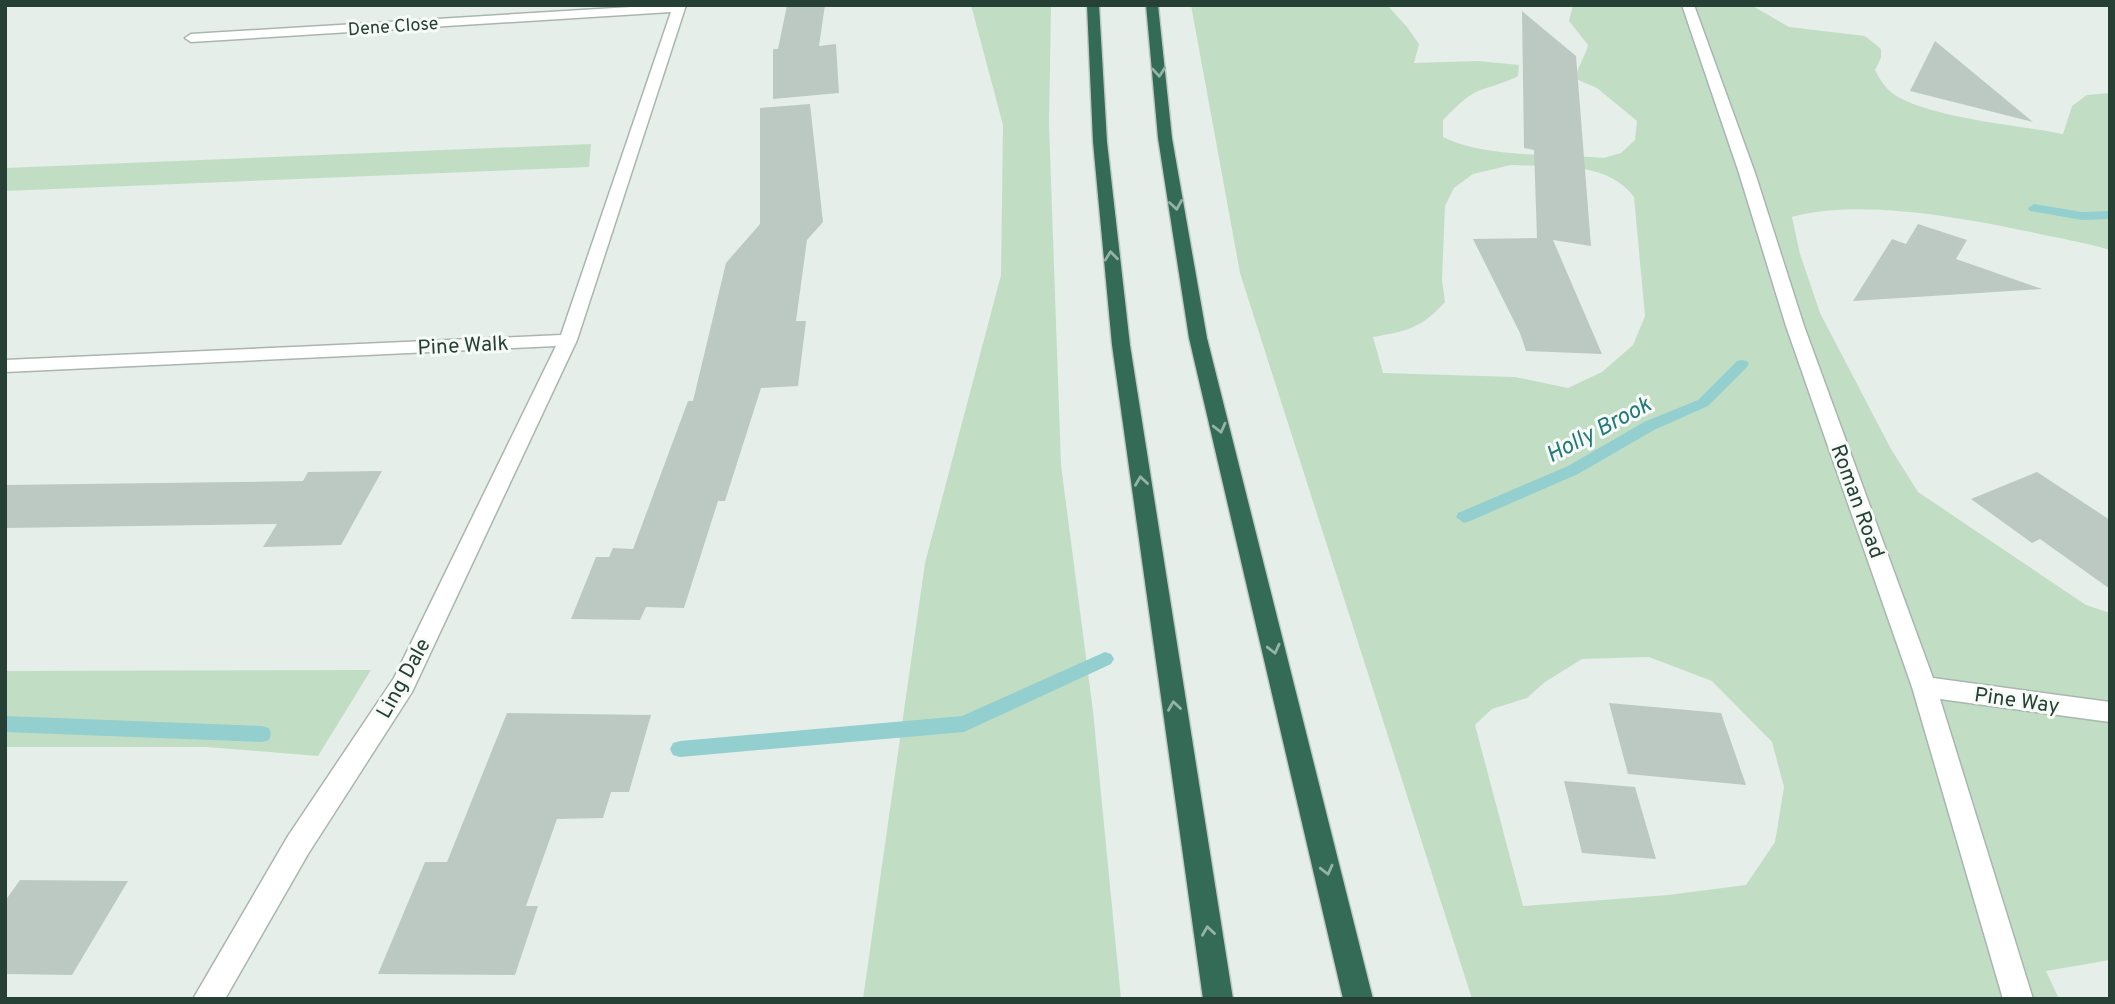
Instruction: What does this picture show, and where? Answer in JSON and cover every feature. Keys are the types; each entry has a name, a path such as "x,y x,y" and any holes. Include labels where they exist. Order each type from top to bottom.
{"highway":[{"path":"1093,5 1100,142 1121,345 1217,999"},
{"path":"1152,5 1165,138 1198,338 1358,999"}],"street":[{"name":"Roman Road","path":"1688,5 1747,173 1795,326 1924,687 2018,999"},
{"name":"Dene Close","path":"191,38 679,6"},
{"path":"568,340 679,6"},
{"name":"Pine Walk","path":"5,366 568,340"},
{"name":"Ling Dale","path":"208,999 298,845 403,685 568,340"},
{"name":"Pine Way","path":"1924,687 2110,712"}],"green space":[{"path":"971,5 1051,5 1049,124 1061,465 1093,711 1121,999 863,999 925,563 1001,275 1003,125"},
{"path":"1191,5 1387,5 1419,44 1414,63 1478,61 1519,65 1518,76 1474,93 1443,120 1443,137 1459,144 1499,152 1604,158 1621,153 1635,140 1637,121 1597,88 1576,79 1588,45 1569,21 1573,5 1751,5 1789,27 1865,36 1881,49 1881,58 1875,70 1885,86 1896,96 1917,105 1957,116 2063,134 2072,106 2087,95 2110,93 2110,250 2004,227 1911,212 1848,209 1792,217 1800,254 1820,313 1891,449 1918,492 2086,605 2110,613 2110,960 2046,971 2059,999 1472,999 1240,273","holes":["1511,165 1561,166 1594,171 1623,185 1634,197 1645,316 1633,345 1602,372 1568,388 1515,377 1383,373 1373,337 1413,327 1429,318 1445,302 1442,280 1445,206 1454,188 1473,174","1649,657 1712,681 1772,742 1784,787 1775,842 1746,885 1668,895 1523,906 1475,725 1492,709 1527,698 1545,682 1582,659"]},
{"path":"591,144 589,167 5,191 5,168"},
{"path":"371,670 318,756 206,747 5,747 5,671"}],"building":[{"path":"787,5 825,5 819,46 836,44 839,93 773,99 773,49 778,49"},
{"path":"1522,11 1576,56 1591,246 1553,240 1602,354 1526,351 1520,333 1473,239 1541,238 1537,238 1534,150 1524,148"},
{"path":"1935,41 2033,122 1910,91"},
{"path":"810,104 823,222 807,240 796,321 806,321 798,386 761,388 725,501 718,501 684,608 646,607 640,620 571,619 596,557 609,557 613,548 633,549 688,401 693,401 726,263 760,224 760,108"},
{"path":"1918,224 1967,240 1956,259 2042,289 1853,301 1892,239 1906,244"},
{"path":"382,471 341,545 263,547 277,524 5,528 5,485 303,481 308,472"},
{"path":"2037,472 2110,520 2110,589 2040,539 2032,543 1971,499"},
{"path":"1609,703 1721,713 1746,785 1628,774"},
{"path":"507,713 651,715 629,792 611,792 603,818 557,819 526,906 538,906 515,975 378,974 425,862 447,862"},
{"path":"1564,781 1635,787 1656,859 1582,853"},
{"path":"20,880 128,881 72,975 5,974 5,901"}],"waterway":[{"path":"2034,208 2082,216 2110,215"},
{"name":"Holly Brook","path":"1464,517 1573,470 1649,426 1703,403 1742,364"},
{"path":"680,749 964,724 1105,659"},
{"path":"5,724 262,734"}]}
